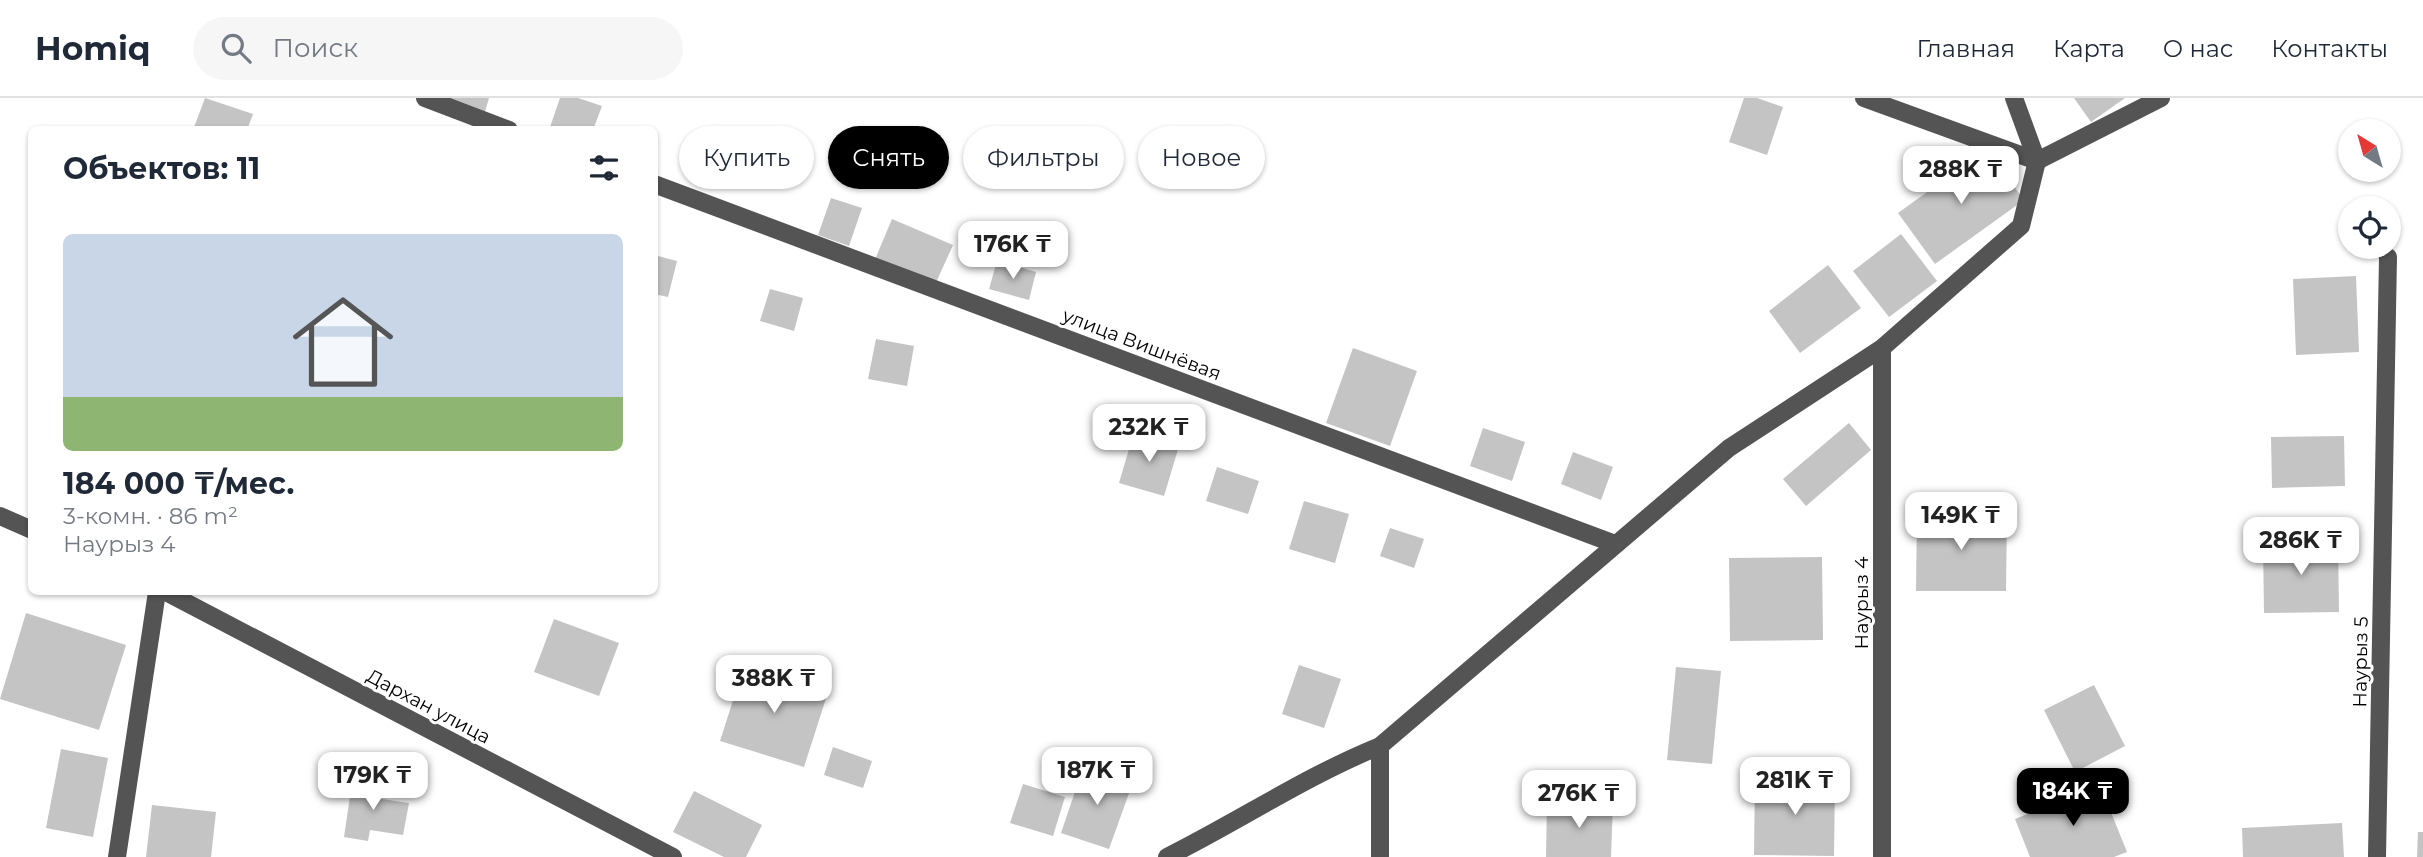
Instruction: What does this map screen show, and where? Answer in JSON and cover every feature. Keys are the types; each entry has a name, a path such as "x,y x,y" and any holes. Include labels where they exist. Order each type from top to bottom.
{"street":[{"path":"425,98 498,126"},
{"path":"1864,98 2037,161 2161,98"},
{"path":"1167,857 1237,822 1335,764 1380,746 1729,448 1882,348 2021,226 2037,161 2014,98"},
{"name":"улица Вишнёвая","path":"658,185 1615,544"},
{"name":"Наурыз 5","path":"2378,857 2388,259"},
{"name":"Наурыз 4","path":"1882,348 1882,857"},
{"path":"0,516 28,528"},
{"path":"117,857 157,595"},
{"name":"Дархан улица","path":"172,595 673,857"},
{"path":"1380,746 1380,857"}],"building":[{"path":"205,98 253,114 248,126 194,126"},
{"path":"447,98 489,98 484,115"},
{"path":"560,98 578,98 602,106 594,126 550,126"},
{"path":"1744,98 1757,98 1783,107 1767,155 1729,142"},
{"path":"2074,98 2125,98 2091,122"},
{"path":"1987,149 2024,200 1935,264 1898,213"},
{"path":"831,198 862,208 849,246 818,235"},
{"path":"892,219 953,245 934,287 874,262"},
{"path":"1901,234 1937,281 1889,317 1853,271"},
{"path":"658,256 677,261 668,297 658,295"},
{"path":"997,261 1036,272 1029,300 989,289"},
{"path":"1828,265 1861,308 1800,353 1769,311"},
{"path":"2356,276 2359,352 2296,355 2293,279"},
{"path":"770,289 803,298 794,331 760,321"},
{"path":"876,339 914,346 907,386 868,379"},
{"path":"1353,348 1417,371 1390,446 1326,423"},
{"path":"1849,423 1871,450 1806,506 1783,479"},
{"path":"1483,428 1525,442 1512,481 1470,466"},
{"path":"1134,432 1179,446 1164,496 1119,483"},
{"path":"2344,436 2345,486 2272,488 2271,437"},
{"path":"1573,452 1613,467 1601,500 1561,484"},
{"path":"1217,467 1259,481 1248,514 1206,501"},
{"path":"1304,501 1349,514 1335,563 1289,549"},
{"path":"1917,512 2007,513 2006,591 1916,591"},
{"path":"1390,528 1424,539 1414,568 1380,556"},
{"path":"2338,540 2339,612 2264,613 2263,542"},
{"path":"1822,557 1823,640 1730,641 1729,558"},
{"path":"26,613 126,645 99,730 0,699"},
{"path":"554,619 619,643 599,696 534,672"},
{"path":"745,663 829,689 804,767 720,741"},
{"path":"1299,665 1341,679 1324,728 1282,714"},
{"path":"1676,667 1721,671 1712,764 1667,760"},
{"path":"2094,685 2125,746 2075,772 2044,710"},
{"path":"833,747 872,761 863,788 824,775"},
{"path":"61,749 108,758 93,837 46,828"},
{"path":"1084,765 1133,782 1109,849 1061,833"},
{"path":"353,776 378,780 375,798 409,803 403,835 370,830 368,841 344,837"},
{"path":"1755,777 1835,778 1834,856 1754,855"},
{"path":"1023,784 1065,797 1053,836 1010,823"},
{"path":"2100,785 2127,852 2114,857 2030,857 2015,819"},
{"path":"694,791 762,825 746,857 724,857 673,832"},
{"path":"1547,802 1613,803 1611,857 1546,857"},
{"path":"152,805 216,812 211,857 146,857"},
{"path":"2342,823 2344,857 2243,857 2242,828"},
{"path":"2418,832 2423,832 2423,857 2417,857"}]}
